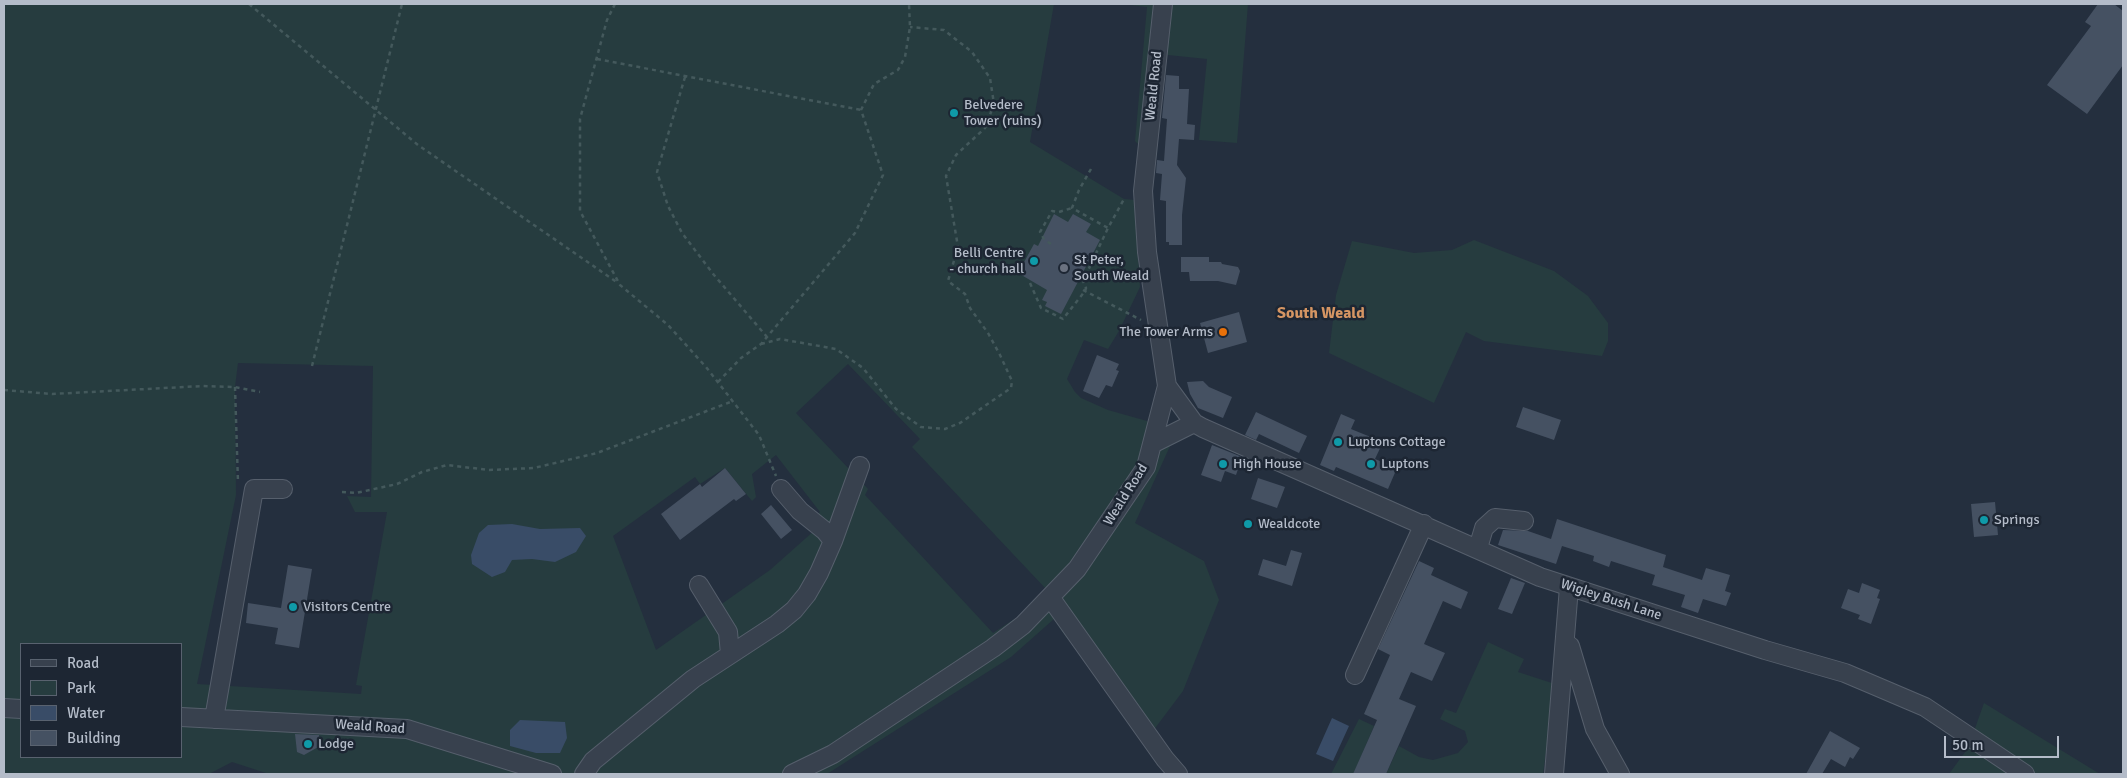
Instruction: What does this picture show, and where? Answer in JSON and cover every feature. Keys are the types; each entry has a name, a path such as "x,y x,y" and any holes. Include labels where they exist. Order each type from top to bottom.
{"street":[{"name":"Weald Road","path":"792,774 833,754 993,648 1024,625 1078,569 1146,467 1167,386 1147,252 1143,191 1163,4"},
{"path":"1152,444 1194,423 1167,386"},
{"name":"Wigley Bush Lane","path":"1194,423 1569,587 1854,676 1925,707 2025,774"},
{"path":"584,774 593,761 693,679 777,624 794,610 807,594 833,541 860,466"},
{"path":"214,718 254,488 283,489"},
{"path":"781,490 800,512 825,531 833,541"},
{"path":"1478,548 1484,528 1495,518 1524,522"},
{"path":"1354,675 1424,524"},
{"path":"699,585 728,632 730,654"},
{"path":"1554,774 1567,633 1569,587"},
{"path":"1050,597 1165,759 1178,774"},
{"path":"1567,633 1578,678 1596,729 1620,774"},
{"path":"4,708 20,709"},
{"name":"Weald Road","path":"182,717 406,729 552,774"}],"path":[{"path":"249,4 418,145 620,285 668,325 718,382 759,436 781,490"},
{"path":"312,366 402,4"},
{"path":"615,4 607,20 580,119 580,211 620,285"},
{"path":"718,382 741,358 761,344 855,233 883,176 861,110 874,84 898,70 905,57 910,27 908,4"},
{"path":"761,344 780,339 836,350 863,368 896,410 921,426 945,429 960,423 1011,388 1012,381 988,333 970,308 965,294 948,281 958,247 946,176 956,155 985,128 994,104 990,78 972,52 944,30 910,27"},
{"path":"597,59 861,110"},
{"path":"685,77 657,172 668,206 682,233 714,275 767,337"},
{"path":"1072,208 1079,190 1091,170"},
{"path":"1030,283 1041,308 1063,319 1086,288 1083,281 1124,199"},
{"path":"1050,244 1040,232 1052,211 1059,212 1072,208 1108,228"},
{"path":"1084,290 1158,328"},
{"path":"4,390 52,394 178,386 235,387 260,392"},
{"path":"235,387 238,486"},
{"path":"342,492 356,493 397,484 422,472 447,465 489,470 534,468 598,453 733,401"}],"green space":[{"path":"4,4 1054,4 1030,142 1124,199 1135,200 1140,287 1119,331 1108,349 1084,340 1067,379 1081,398 1108,410 1147,421 1171,444 1135,523 1204,561 1219,600 1183,691 1150,735 1066,637 1054,619 1011,657 827,774 269,774 232,762 209,774 4,774","holes":["238,363 373,366 371,497 347,496 355,512 387,512 356,685 362,686 361,694 197,684 236,495 235,387","848,364 920,439 912,447 1046,589 1022,614 993,633 865,495 868,489 796,413","776,455 820,512 812,518 815,530 770,570 656,650 613,536 695,477 700,484 725,468 752,501 756,497 752,474"]},
{"path":"1122,4 1248,4 1237,143 1199,140 1207,59 1158,54 1147,153 1135,141 1147,7"},
{"path":"1474,240 1554,271 1588,296 1608,323 1608,341 1602,356 1484,341 1466,332 1434,403 1329,353 1336,295 1352,241 1414,253 1452,250"},
{"path":"1488,642 1524,659 1518,672 1555,684 1543,774 1386,774 1399,746 1419,757 1433,760 1458,753 1468,742 1465,731 1440,719 1445,709 1456,713"},
{"path":"1984,703 2100,774 1949,774 1968,748"},
{"path":"1359,719 1374,726 1354,773 1356,774 1331,774"}],"water":[{"path":"512,524 540,529 580,528 586,536 576,552 555,562 532,559 512,560 505,572 492,577 472,564 471,555 479,533 488,525"},
{"path":"1332,718 1349,726 1333,761 1316,754"},
{"path":"520,720 565,722 567,738 560,753 536,753 510,746 510,730"}],"building":[{"path":"2098,4 2114,4 2123,11 2123,65 2087,114 2047,85 2091,26 2085,22"},
{"path":"1166,75 1179,76 1179,89 1189,89 1187,124 1195,125 1194,140 1179,139 1177,165 1186,178 1182,215 1182,245 1169,245 1169,242 1166,242 1166,201 1160,200 1162,174 1156,173 1157,160 1164,161 1167,119 1162,118"},
{"name":"St Peter, South Weald","path":"1054,214 1068,222 1073,214 1091,224 1086,232 1100,240 1061,314 1045,306 1047,302 1042,300 1047,290 1018,273 1034,244 1038,246"},
{"path":"1181,257 1209,257 1209,262 1221,262 1222,264 1238,267 1240,271 1236,285 1218,281 1190,281 1189,272 1181,272"},
{"name":"The Tower Arms","path":"1239,312 1247,342 1208,353 1200,323"},
{"path":"1097,355 1119,364 1116,370 1119,371 1112,387 1106,385 1099,398 1083,391"},
{"path":"1203,381 1209,387 1232,397 1223,418 1198,408 1190,394 1187,382"},
{"path":"1523,407 1561,420 1554,440 1516,427"},
{"path":"1256,412 1307,436 1299,453 1259,434 1256,440 1245,435"},
{"path":"1341,414 1355,420 1351,429 1383,442 1375,459 1397,468 1388,489 1336,467 1334,471 1320,465"},
{"name":"High House","path":"1212,445 1242,457 1236,475 1225,471 1221,482 1201,475"},
{"path":"725,468 746,494 736,501 734,499 680,540 661,514 700,484 702,487"},
{"path":"1258,478 1285,487 1277,508 1251,499"},
{"name":"Springs","path":"1995,502 1998,535 1974,537 1971,504"},
{"path":"771,505 792,530 781,539 761,514"},
{"path":"1557,519 1666,555 1663,567 1702,580 1706,568 1730,575 1725,591 1731,593 1726,606 1703,599 1698,613 1681,607 1685,595 1652,585 1655,575 1611,561 1609,567 1593,561 1594,556 1562,546 1556,564 1498,545 1503,530 1528,531 1551,539"},
{"path":"1291,550 1302,553 1292,586 1258,575 1263,559 1286,566"},
{"path":"1419,561 1434,568 1431,575 1468,592 1461,609 1443,601 1424,644 1445,653 1432,681 1411,672 1399,699 1416,706 1386,774 1353,774 1377,720 1364,714 1390,655 1378,649"},
{"name":"Visitors Centre","path":"288,565 312,569 299,648 275,644 278,628 246,623 248,603 281,608"},
{"path":"1511,578 1525,583 1512,614 1498,609"},
{"path":"1862,583 1880,590 1877,598 1880,599 1871,624 1858,619 1860,615 1841,608 1848,589 1859,593"},
{"path":"1830,731 1860,748 1853,759 1850,757 1845,767 1831,759 1822,774 1806,774"},
{"name":"Lodge","path":"295,734 319,735 320,746 304,755 297,752"}],"place":[{"name":"Belvedere Tower (ruins)","path":"954,113"},
{"name":"Belli Centre - church hall","path":"1034,261"},
{"name":"St Peter, South Weald","path":"1064,268"},
{"name":"The Tower Arms","path":"1223,332"},
{"name":"Luptons Cottage","path":"1338,442"},
{"name":"High House","path":"1223,464"},
{"name":"Luptons","path":"1371,464"},
{"name":"Springs","path":"1984,520"},
{"name":"Wealdcote","path":"1248,524"},
{"name":"Visitors Centre","path":"293,607"},
{"name":"Lodge","path":"308,744"}],"district":[{"name":"South Weald","path":"1321,314"}]}
